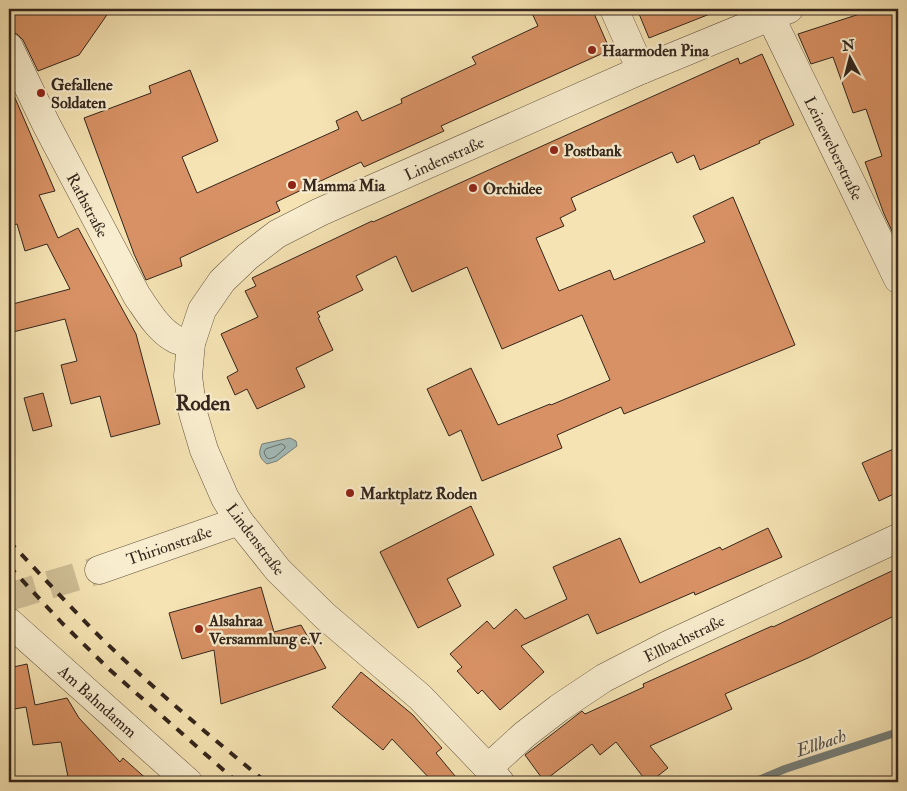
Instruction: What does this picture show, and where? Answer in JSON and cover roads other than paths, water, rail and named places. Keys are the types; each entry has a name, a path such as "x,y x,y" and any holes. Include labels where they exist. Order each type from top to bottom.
{"street":[{"path":"614,9 641,70"},
{"name":"Lindenstraße","path":"494,775 420,697 325,616 278,570 238,521 204,450 193,413 188,376 191,343 202,310 222,281 246,257 277,234 320,212 641,70 779,12"},
{"name":"Leineweberstraße","path":"779,12 898,279"},
{"name":"Rathstraße","path":"9,47 46,124 137,296 166,332 176,340 191,343"},
{"name":"Thirionstraße","path":"99,570 238,521"},
{"name":"Ellbachstraße","path":"494,775 531,729 604,678 668,645 898,538"},
{"name":"Am Bahndamm","path":"9,622 188,782"}],"water":[{"path":"290,438 296,441 297,446 277,461 267,464 262,460 260,450 262,444"}],"waterway":[{"name":"Ellbach","path":"754,782 785,769 898,732"}],"tunnel":[{"path":"9,597 99,570"}],"railway":[{"path":"9,541 115,652 266,782"},
{"path":"9,566 62,623 110,670 237,782"}],"place":[{"name":"Haarmoden Pina","path":"592,50"},
{"name":"Gefallene Soldaten","path":"41,93"},
{"name":"Postbank","path":"554,150"},
{"name":"Mamma Mia","path":"292,185"},
{"name":"Orchidee","path":"473,188"},
{"name":"Marktplatz Roden","path":"350,493"},
{"name":"Alsahraa Versammlung e.V.","path":"199,629"}],"district":[{"name":"Roden","path":"203,403"}]}
